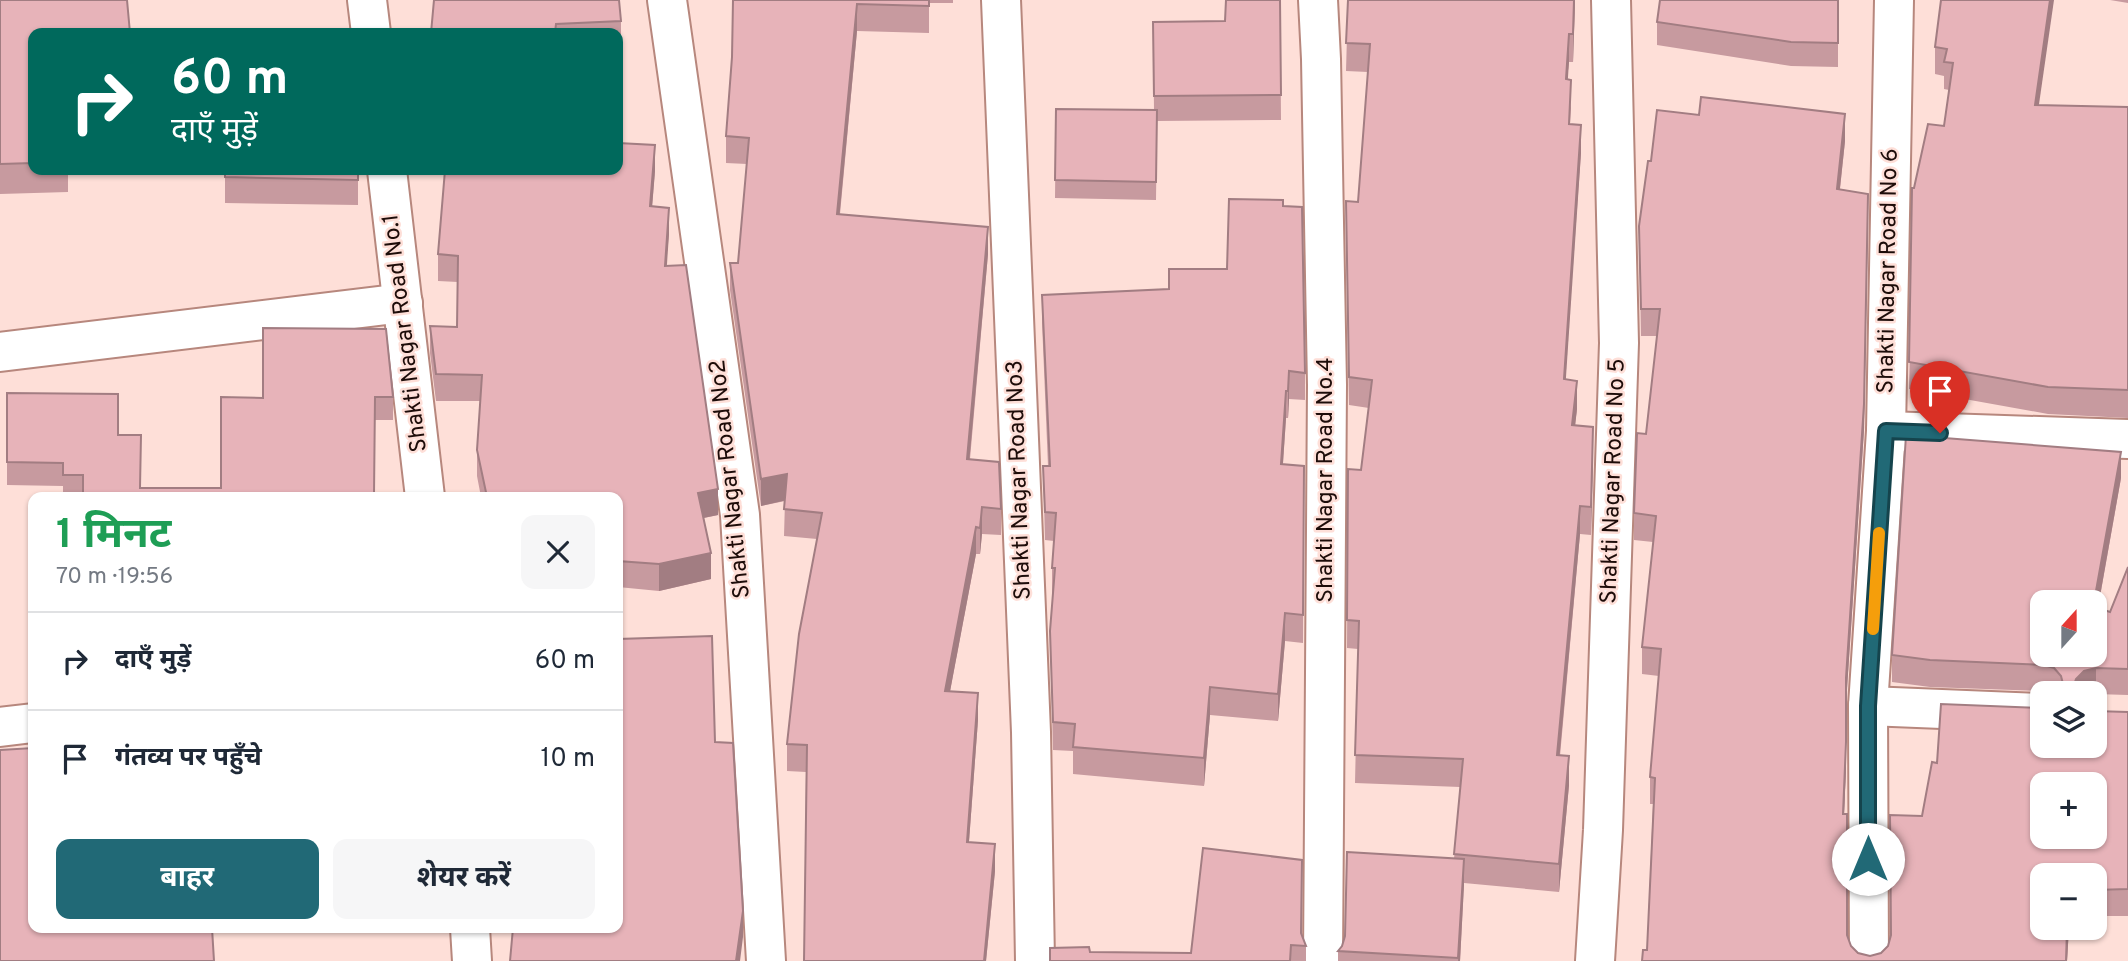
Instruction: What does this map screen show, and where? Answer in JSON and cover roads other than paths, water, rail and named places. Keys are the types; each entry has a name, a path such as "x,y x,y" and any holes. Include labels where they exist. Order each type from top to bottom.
{"street":[{"path":"367,0 370,28"},
{"name":"Shakti Nagar Road No2","path":"667,0 740,515 766,961"},
{"name":"Shakti Nagar Road No3","path":"1002,0 1031,732 1035,961"},
{"name":"Shakti Nagar Road No.4","path":"1318,0 1327,385 1323,961"},
{"name":"Shakti Nagar Road No 5","path":"1595,961 1603,816 1619,343 1611,0"},
{"name":"Shakti Nagar Road No 6","path":"1869,961 1868,706 1886,431 1894,0"},
{"name":"Shakti Nagar Road No.1","path":"388,175 424,492"},
{"path":"0,352 403,303"},
{"path":"1886,431 2128,439"},
{"path":"1868,706 2030,713"},
{"path":"0,727 28,724"},
{"path":"470,933 472,961"}]}
